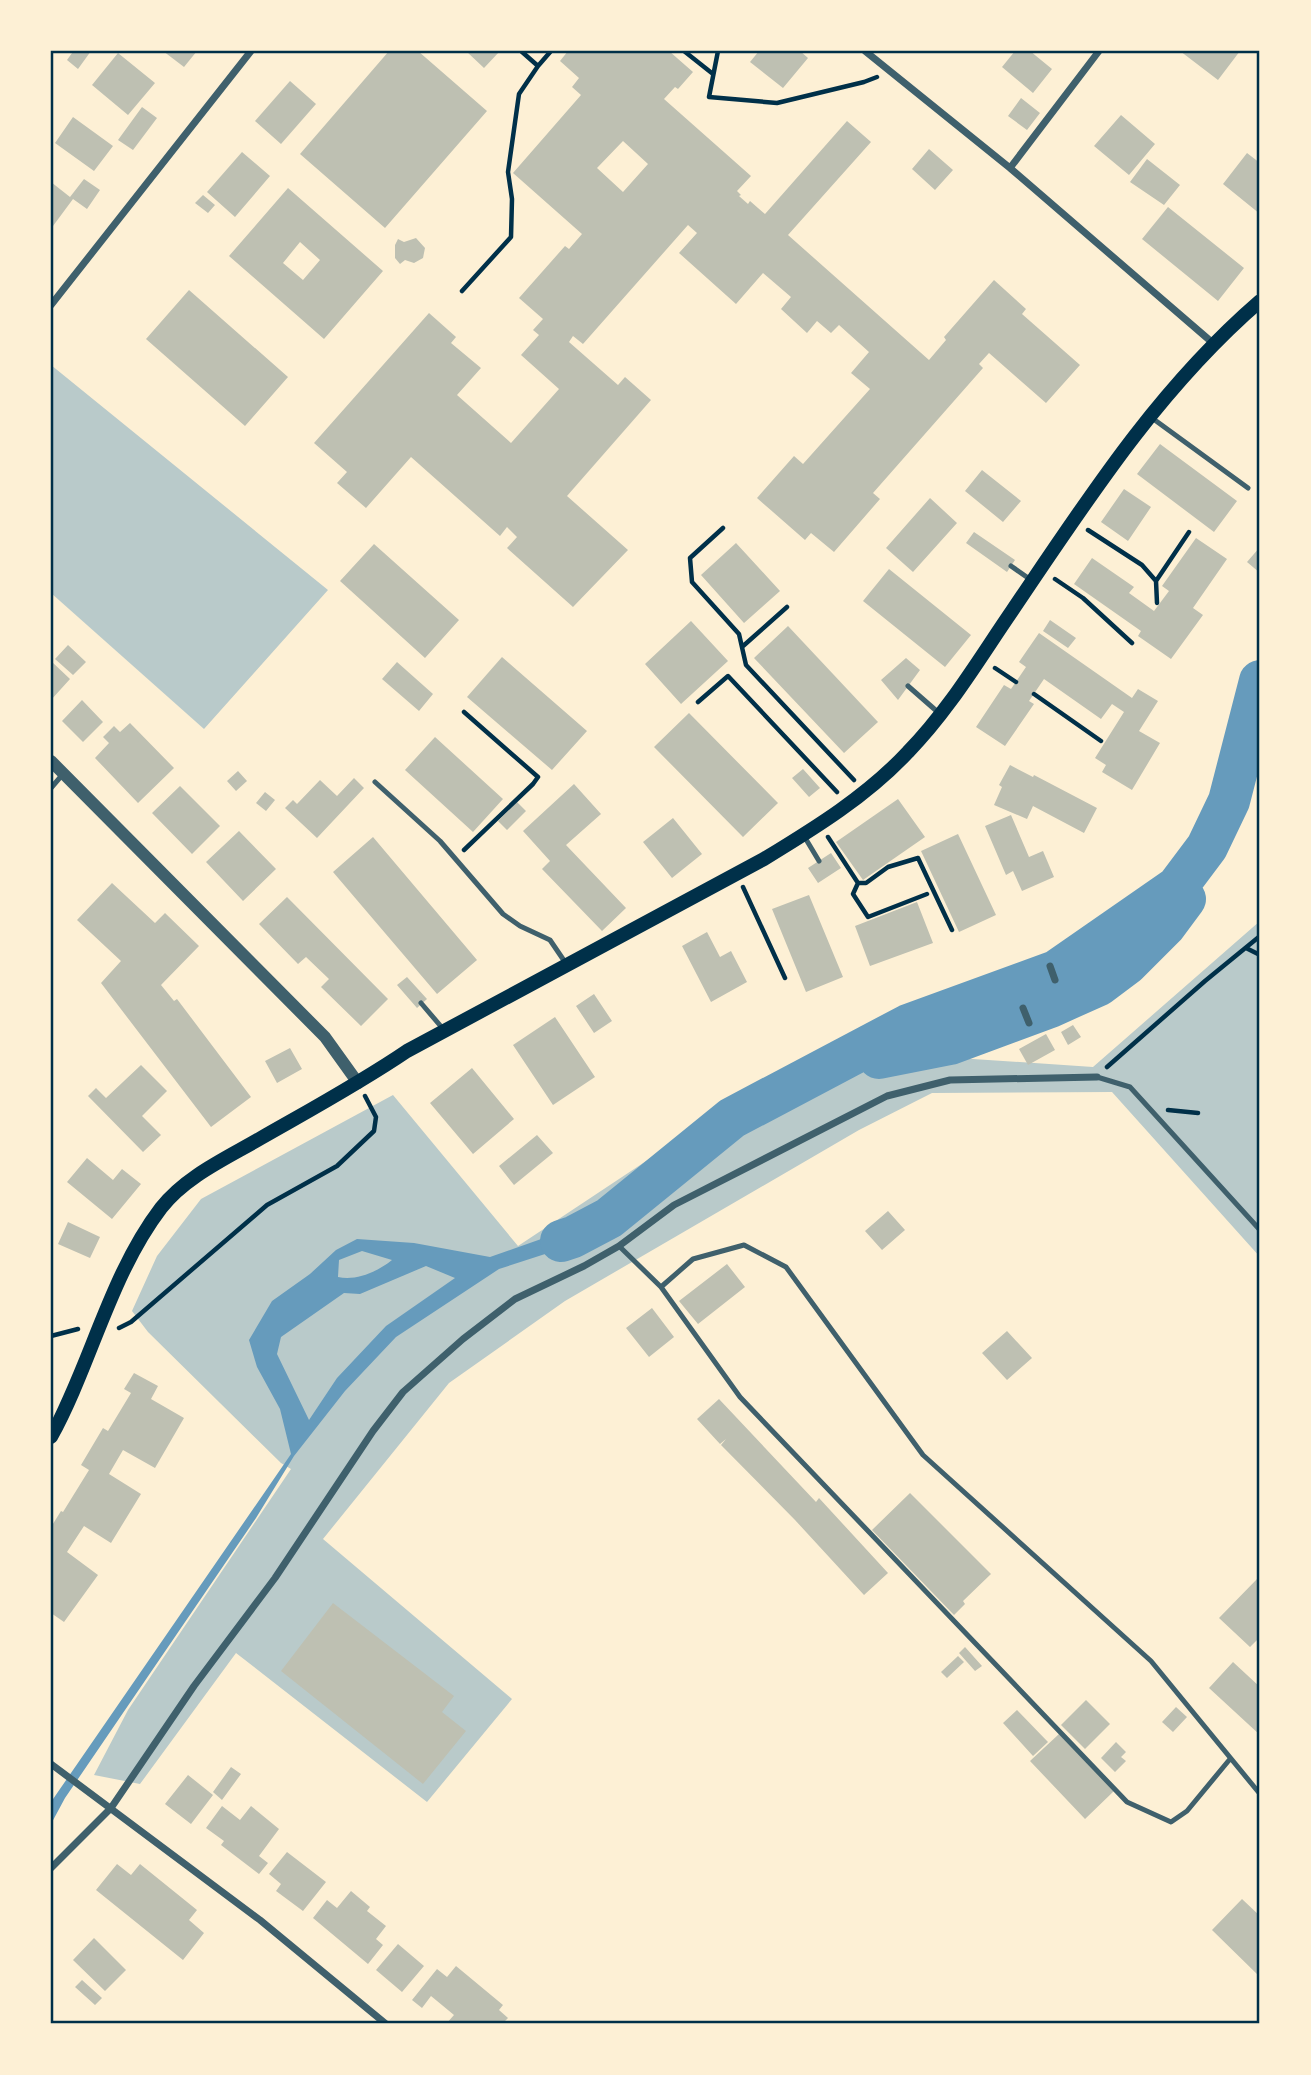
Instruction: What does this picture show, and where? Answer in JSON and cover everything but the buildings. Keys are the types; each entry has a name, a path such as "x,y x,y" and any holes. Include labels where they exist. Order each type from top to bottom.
{"main road":[{"path":"51,1437 142,1238 162,1207 177,1192 219,1162 358,1083 407,1051 737,874 820,825 865,792 909,751 940,714 1114,459 1149,415 1214,344 1260,301"}],"street":[{"path":"51,305 251,51"},
{"path":"865,51 1010,168 1214,344"},
{"path":"1010,168 1099,51"},
{"path":"51,761 325,1037 358,1083"},
{"path":"1050,966 1055,980"},
{"path":"1023,1008 1029,1023"},
{"path":"51,1868 111,1808 194,1686 275,1578 373,1431 403,1392 463,1339 515,1299 619,1246 674,1205 887,1096 950,1080 1097,1077"},
{"path":"54,1767 260,1920 386,2024"}],"lane":[{"path":"1149,415 1248,488"},
{"path":"1011,566 1036,575"},
{"path":"908,686 940,714"},
{"path":"51,788 63,774"},
{"path":"375,782 456,858 503,914 520,926 550,940 567,965"},
{"path":"803,835 819,861"},
{"path":"421,1003 444,1030"},
{"path":"1097,1077 1130,1087 1260,1230"},
{"path":"662,1287 693,1259 744,1245 786,1267 923,1455 1151,1661 1260,1794"},
{"path":"619,1246 662,1287 740,1397 1127,1802 1171,1822 1187,1811 1230,1759"}],"path":[{"path":"522,51 538,66"},
{"path":"462,291 511,237 512,199 508,172 519,94 551,51"},
{"path":"684,51 713,74"},
{"path":"718,51 709,97 777,103 864,82 891,71"},
{"path":"1073,520 1142,565 1156,581"},
{"path":"723,528 690,558 692,582 739,634 746,665 865,792"},
{"path":"1157,603 1156,581 1189,533"},
{"path":"1036,575 1083,598 1132,643"},
{"path":"742,647 787,607"},
{"path":"980,657 1016,682"},
{"path":"698,702 728,676 848,804"},
{"path":"1034,694 1101,741"},
{"path":"456,858 538,777 464,712"},
{"path":"820,825 858,883"},
{"path":"858,883 866,883 888,867 918,858 952,930"},
{"path":"737,874 785,978"},
{"path":"858,883 853,894 868,917 927,894"},
{"path":"1097,1077 1260,936"},
{"path":"1246,948 1260,955"},
{"path":"51,1336 79,1329 96,1337 131,1322 267,1205 337,1166 374,1131 376,1117 358,1083"},
{"path":"1149,1107 1198,1113"}],"shaded area":[{"path":"51,365 328,590 204,729 51,593"},
{"path":"1260,921 1260,1257 1112,1092 932,1093 859,1130 565,1301 449,1383 323,1539 512,1699 427,1802 236,1653 140,1784 94,1775 128,1710 291,1469 281,1463 148,1332 132,1311 157,1256 201,1199 393,1095 518,1246 723,1110 903,1023 928,1056 1093,1067"}],"water":[{"path":"609,1215 612,1219 576,1244 499,1269 396,1337 345,1391 294,1456 256,1518 65,1798 51,1824 51,1802 291,1454 280,1409 257,1367 249,1340 272,1301 310,1274 336,1250 357,1239 414,1243 490,1257","holes":["362,1251 392,1260 366,1274 352,1278 338,1277 339,1260","426,1266 455,1278 386,1326 337,1378 309,1420 277,1354 281,1337 344,1293 360,1294"]}],"waterway":[{"path":"561,1241 609,1218 732,1118 908,1025 1056,971 1177,887 1207,847 1229,801 1260,681"},
{"path":"879,1058 950,1044 1050,1007 1099,985 1127,964 1165,926 1185,899"}]}
